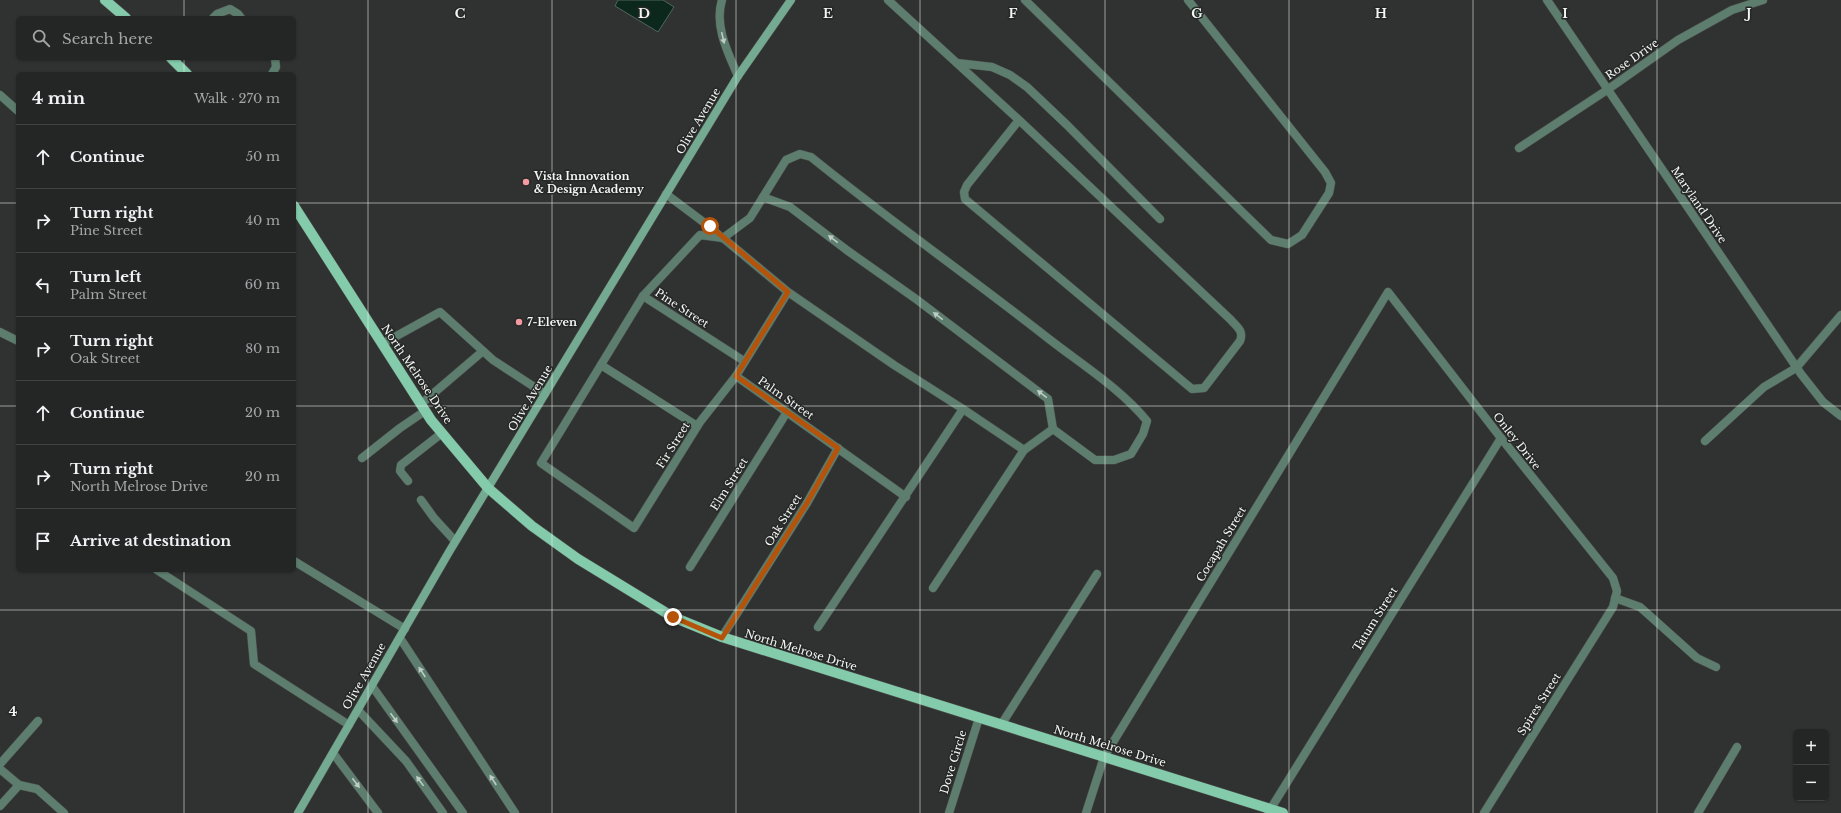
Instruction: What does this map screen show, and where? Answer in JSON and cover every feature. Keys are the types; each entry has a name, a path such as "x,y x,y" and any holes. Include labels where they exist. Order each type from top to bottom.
{"main road":[{"path":"104,0 124,16"},
{"name":"Olive Avenue","path":"298,813 455,542 666,194 738,76 791,0"},
{"path":"174,60 185,72"},
{"name":"North Melrose Drive","path":"296,209 423,408 442,433 488,488 532,526 578,559 673,617 722,638 1104,757 1269,811 1283,813"}],"street":[{"path":"722,0 720,8 722,39 738,76"},
{"path":"888,0 1019,120 1240,330 1242,336 1240,342 1204,388 1192,389 965,199 964,192 967,185 1019,120"},
{"path":"1025,0 1271,240 1288,244 1302,236 1329,193 1331,183 1325,172 1188,0"},
{"name":"Maryland Drive","path":"1547,0 1796,368 1824,402 1841,416"},
{"name":"Rose Drive","path":"1519,148 1607,90 1678,40 1732,10 1763,0"},
{"path":"216,16 217,14 230,10 240,16"},
{"path":"273,72 276,67 275,60"},
{"path":"957,63 992,67 1010,75 1027,87 1067,125 1160,219"},
{"path":"0,96 16,109"},
{"path":"643,296 700,235 723,238 750,218 763,197 786,160 800,154 811,157 861,197 1099,377 1137,409 1146,420 1143,434 1131,454 1114,460 1095,460 1053,429 1048,398 916,299 848,251 790,206 763,197"},
{"path":"666,194 710,226 788,292 894,365 1024,450"},
{"path":"736,376 788,292"},
{"name":"Onley Drive","path":"1388,292 1612,578 1617,591 1613,606"},
{"name":"Cocapah Street","path":"1086,813 1104,757 1388,292"},
{"name":"Pine Street","path":"634,528 541,463 643,296 744,361"},
{"path":"382,344 440,312 493,360 546,394"},
{"path":"1705,441 1764,387 1796,368 1841,315"},
{"path":"0,332 16,340"},
{"path":"362,458 423,408 483,351"},
{"path":"602,365 697,426"},
{"name":"Palm Street","path":"736,376 906,497"},
{"name":"Fir Street","path":"634,528 697,426 736,376"},
{"path":"818,627 906,497 963,409"},
{"name":"Elm Street","path":"690,567 787,412"},
{"path":"933,588 1024,450 1053,429"},
{"path":"408,481 400,471 401,465 442,433"},
{"name":"Tatum Street","path":"1269,811 1501,438"},
{"name":"Oak Street","path":"722,638 807,503 838,448"},
{"path":"421,500 434,518 455,542"},
{"path":"296,562 404,629"},
{"path":"160,572 251,631 254,664 349,724"},
{"path":"1001,725 1097,574"},
{"path":"1615,598 1640,606 1697,658 1716,667"},
{"name":"Spires Street","path":"1484,813 1613,606"},
{"path":"400,638 515,813"},
{"path":"372,686 462,813"},
{"path":"358,710 406,762 443,813"},
{"name":"Dove Circle","path":"949,813 979,718"},
{"path":"0,764 38,721"},
{"path":"1698,813 1737,747"},
{"path":"333,753 378,813"},
{"path":"0,769 18,785 37,789 64,813"},
{"path":"0,806 18,785"}],"shaded area":[{"path":"618,0 663,0 674,7 658,32 615,6"}],"place":[{"name":"Vista Innovation & Design Academy","path":"526,182"},
{"name":"7-Eleven","path":"519,322"}],"route":[{"path":"673,617 722,638 807,503 838,448 736,376 788,292 710,226"}]}
